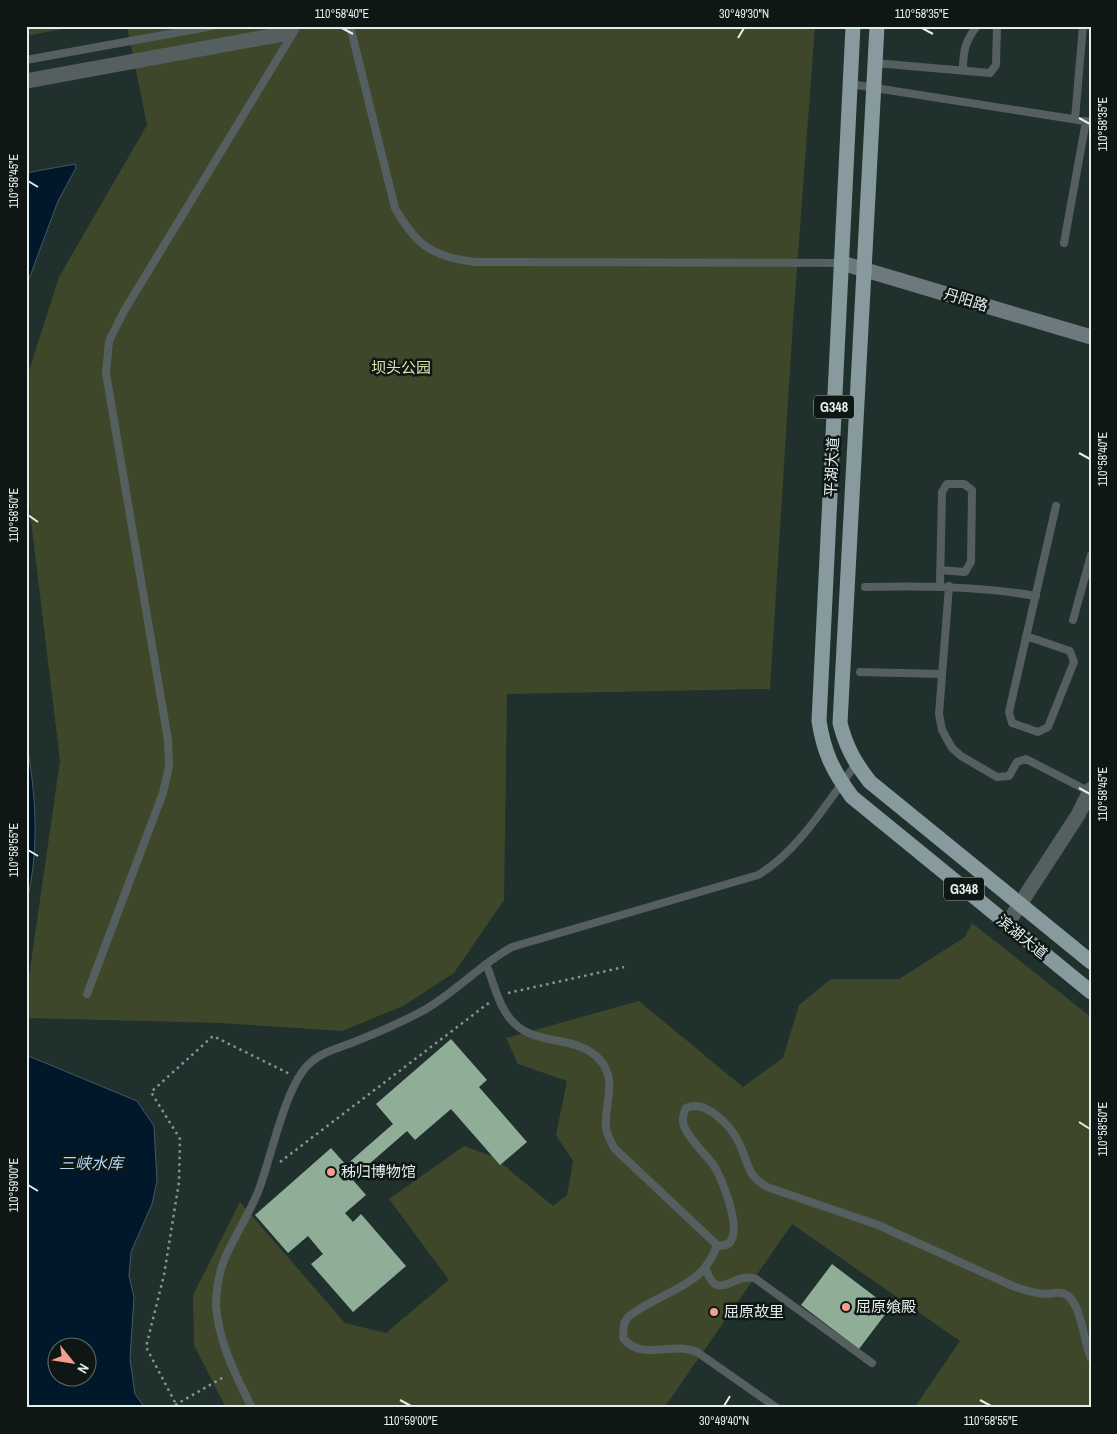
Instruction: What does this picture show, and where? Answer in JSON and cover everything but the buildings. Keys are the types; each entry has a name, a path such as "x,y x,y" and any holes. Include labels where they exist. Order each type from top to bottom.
{"highway":[{"name":"平湖大道","path":"842,783 835,774 823,747 819,721 853,26"},
{"name":"平湖大道","path":"856,764 845,744 840,724 877,26"},
{"name":"滨湖大道","path":"856,764 870,782 886,796 1091,962"},
{"name":"滨湖大道","path":"842,783 852,797 872,815 1091,992"}],"main road":[{"name":"丹阳路","path":"842,263 1091,337"}],"street":[{"path":"26,81 283,34 293,26"},
{"path":"1007,924 1078,816 1090,791"}],"lane":[{"path":"26,60 213,26"},
{"path":"87,994 163,793 169,766 168,740 106,373 110,341 124,311 297,26"},
{"path":"350,26 395,208 408,231 427,249 451,259 475,262 842,263"},
{"path":"963,70 963,51 967,40 977,26"},
{"path":"875,63 990,73 996,65 998,26"},
{"path":"1075,119 1082,26"},
{"path":"850,84 1088,121 1064,243"},
{"path":"940,570 965,572 971,562 972,490 964,484 948,484 942,492 940,570 940,586"},
{"path":"1026,636 1070,651 1074,662 1048,727 1038,732 1012,723 1009,712 1026,636 1036,596 1056,506"},
{"path":"1073,620 1091,555"},
{"path":"865,587 949,586 1000,590 1036,596"},
{"path":"949,586 939,714 942,730 952,748 961,756 996,777 1009,776 1017,762 1026,759 1090,791"},
{"path":"860,672 942,674"},
{"path":"252,1408 233,1369 220,1327 216,1305 218,1283 224,1261 258,1192 298,1078 309,1063 325,1052 385,1029 419,1013 459,987 499,954 527,942 758,875 772,867 790,850 856,764"},
{"path":"486,964 505,1012 523,1031 534,1036 574,1043 589,1050 601,1061 608,1074 610,1102 606,1127 614,1148 717,1245 724,1246 730,1244 733,1239 733,1224 715,1168 684,1126 683,1113 686,1108 692,1106 704,1108 729,1126 739,1142 753,1176 767,1187 878,1225 1015,1287 1036,1293 1063,1293 1069,1296 1076,1304 1084,1342 1091,1358"},
{"path":"717,1245 706,1269 693,1280 628,1317 624,1324 623,1338 627,1343 639,1350 691,1350 777,1408"},
{"path":"706,1269 710,1281 714,1285 720,1286 747,1277 756,1279 872,1363"}],"path":[{"path":"275,1166 499,996 624,967"},
{"path":"224,1377 176,1406 146,1347 164,1275 179,1182 180,1139 152,1092 213,1036 298,1078"}],"green space":[{"path":"26,26 78,26 26,36"},
{"name":"坝头公园","path":"127,26 815,26 793,322 770,689 507,694 504,900 454,973 403,1006 342,1031 221,1023 26,1018 26,997 60,761 26,479 26,380 59,277 147,125"},
{"path":"972,923 1091,1017 1091,1408 914,1408 960,1341 792,1224 664,1408 226,1408 194,1345 193,1295 240,1202 345,1323 386,1333 449,1280 389,1199 464,1146 494,1157 553,1206 567,1195 573,1161 556,1135 567,1081 518,1064 506,1038 639,1001 743,1087 783,1058 799,1005 831,979 899,979 965,937"}],"water":[{"path":"75,164 76,168 58,201 26,287 26,173"},
{"path":"26,740 34,801 35,843 26,904"},
{"name":"三峡水库","path":"26,1055 137,1101 154,1126 157,1181 152,1204 131,1252 129,1276 134,1297 130,1359 135,1394 145,1408 26,1408"}],"place":[{"name":"秭归博物馆","path":"331,1172"},
{"name":"屈原飨殿","path":"846,1307"},
{"name":"屈原故里","path":"714,1312"}]}
